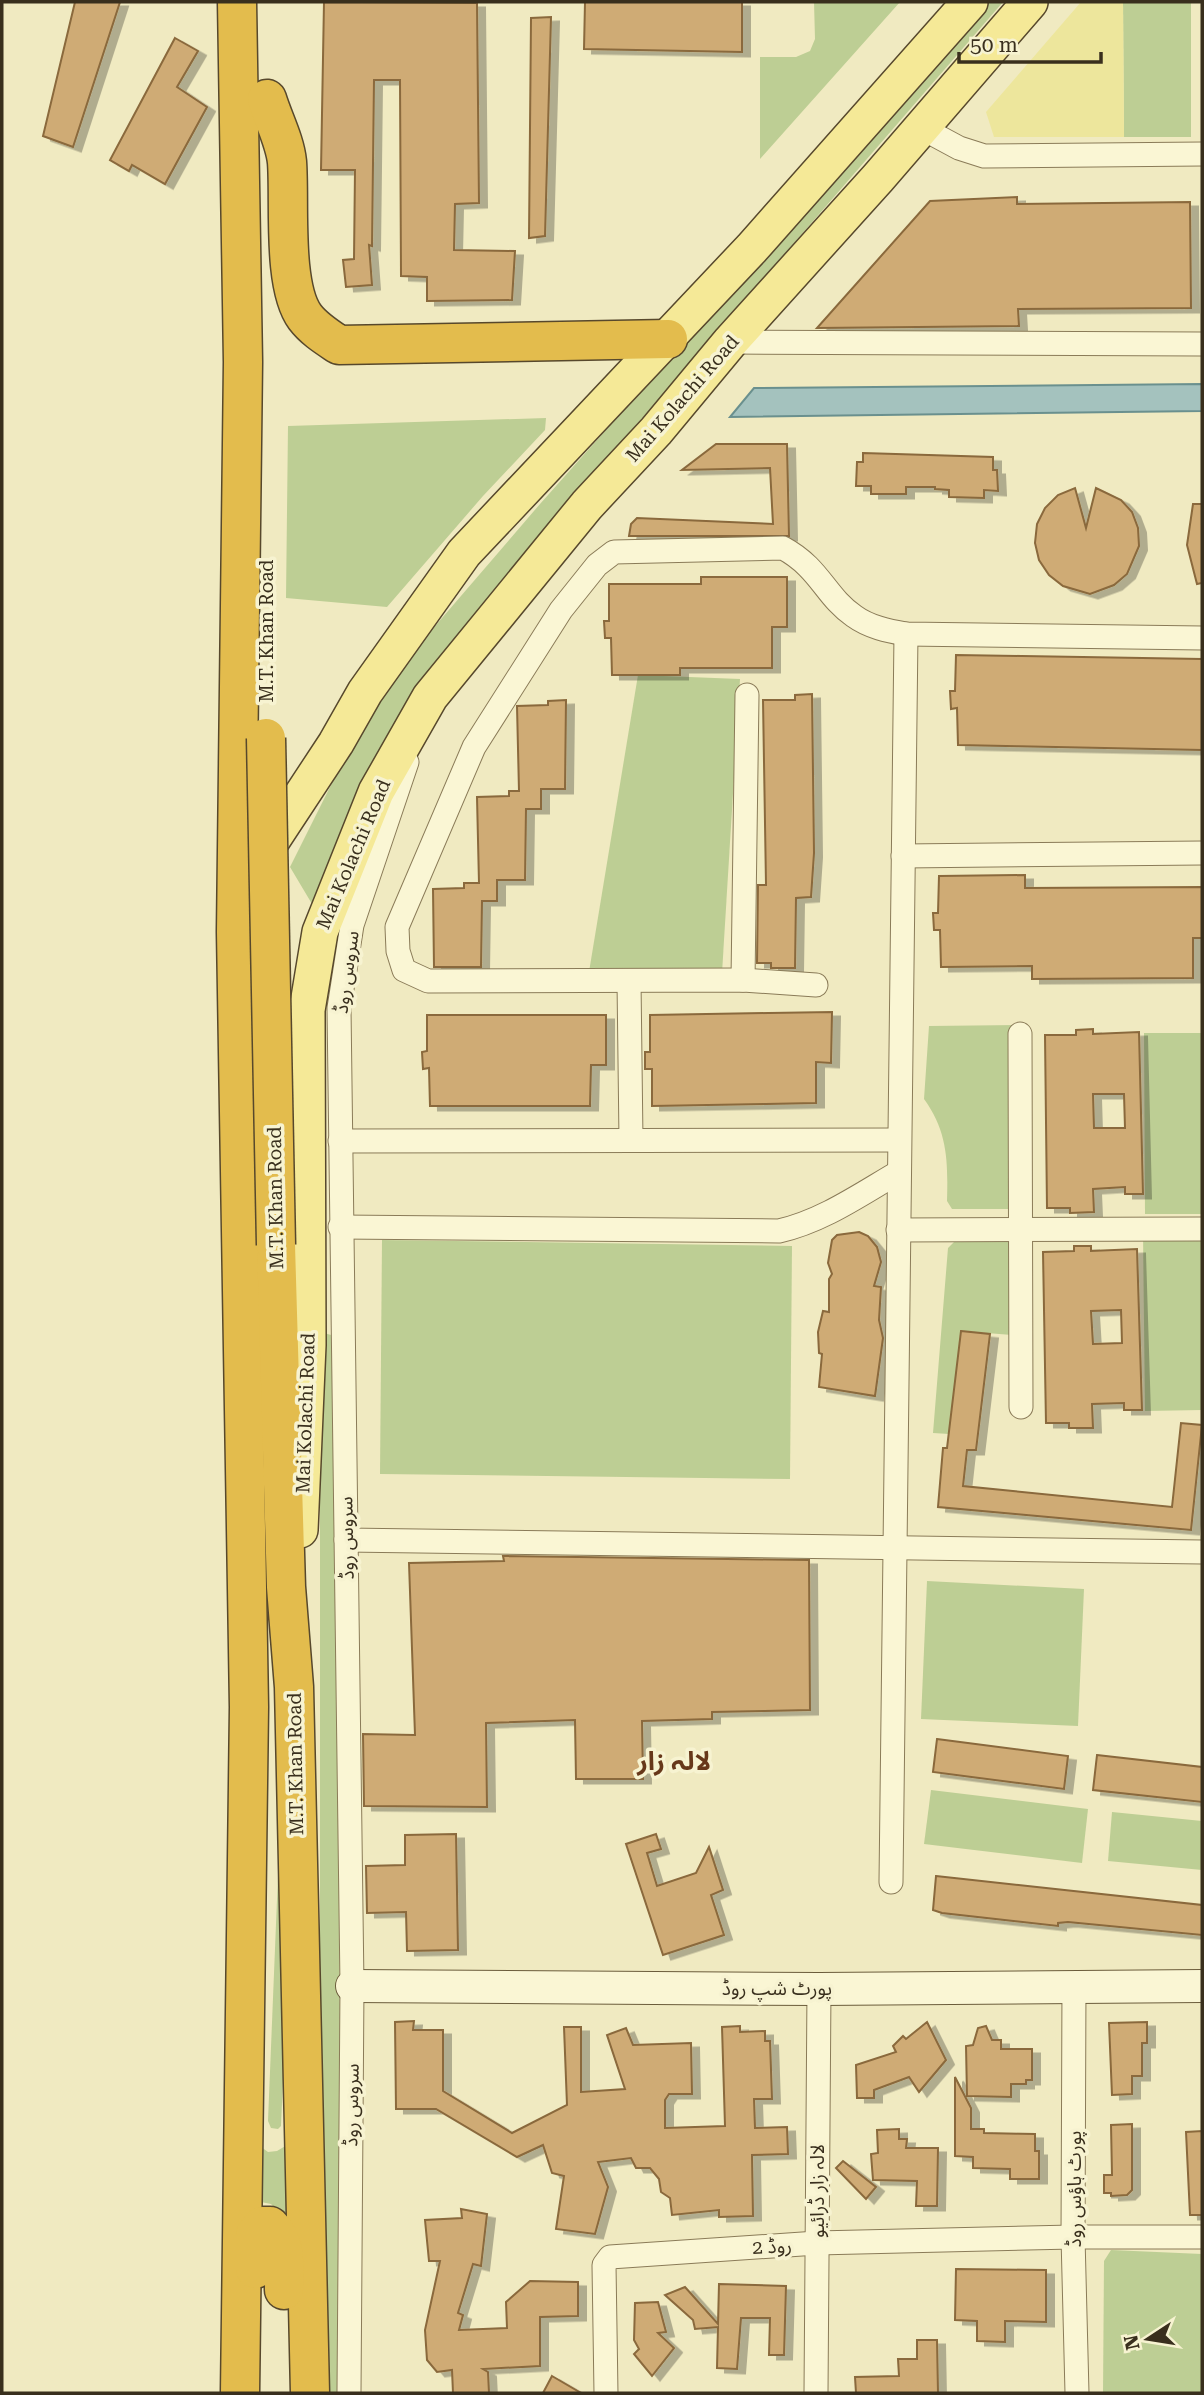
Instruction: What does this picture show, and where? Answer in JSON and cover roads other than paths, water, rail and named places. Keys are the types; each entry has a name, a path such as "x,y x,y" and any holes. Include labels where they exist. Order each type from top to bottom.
{"highway":[{"name":"M.T. Khan Road","path":"237,2 255,361 266,738 275,1245 286,1587 294,1688 310,2393"},
{"name":"M.T. Khan Road","path":"240,2393 248,1731 236,932 242,491 255,361 267,99 262,2"},
{"path":"267,99 287,158 289,244 294,288 303,315 317,330 339,345 668,338"},
{"path":"248,1731 267,1868 268,1958 262,2123 269,2133 280,2135 288,2128 299,1978"},
{"path":"251,2393 255,2235 262,2226 270,2226 280,2235 284,2250 285,2393"}],"main road":[{"path":"236,932 248,877 410,625 464,554 668,338 970,2"},
{"name":"Mai Kolachi Road","path":"294,1688 325,1306 307,1010 320,932 376,792 430,696 587,505 656,431 730,342 1030,2"}],"street":[{"path":"920,127 959,148 984,156 1202,154"},
{"path":"730,342 1202,344"},
{"path":"816,985 743,981 428,981 404,970 398,951 397,927 474,747 561,610 597,565 614,552 783,548 804,559 853,616 878,629 906,634 1202,638"},
{"path":"891,1882 906,634"},
{"path":"743,981 747,695"},
{"name":"سروس روڈ","path":"349,2393 352,1986 346,1540 325,1306 340,1227 339,1007 352,925 430,696"},
{"path":"903,856 1202,853"},
{"path":"629,981 631,1140"},
{"path":"1020,1034 1023,1229 1021,1407"},
{"path":"340,1141 900,1140"},
{"path":"340,1227 779,1230 801,1226 899,1172"},
{"path":"898,1230 1202,1229"},
{"path":"346,1540 895,1550 1202,1552"},
{"name":"پورٹ شپ روڈ","path":"352,1986 819,1989 1202,1986"},
{"name":"پورٹ ہاؤس روڈ","path":"1074,1986 1073,2236 1077,2393"},
{"name":"لالہ زار ڈرائیو","path":"816,2393 819,1989"},
{"name":"روڈ 2","path":"606,2393 604,2265 610,2257 817,2243 1073,2236 1202,2237"}],"water":[{"path":"1202,384 1202,411 730,417 754,388"}],"district":[{"name":"لالہ زار","path":"674,1761"}]}
